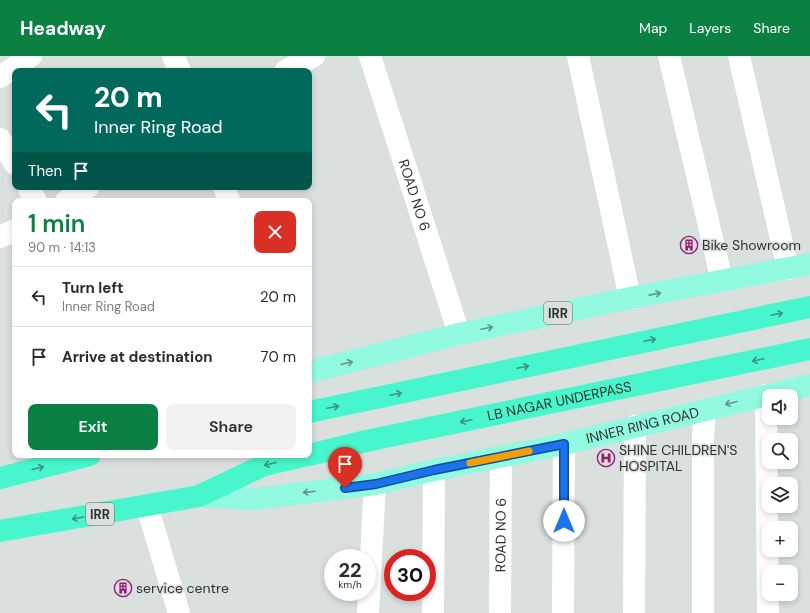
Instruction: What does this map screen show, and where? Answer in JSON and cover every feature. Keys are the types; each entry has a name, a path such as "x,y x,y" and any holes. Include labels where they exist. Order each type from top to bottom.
{"highway":[{"path":"312,411 810,307"},
{"name":"LB NAGAR UNDERPASS","path":"312,454 366,441 810,349"},
{"path":"0,478 78,458"},
{"name":"LB NAGAR UNDERPASS","path":"199,496 264,465 295,458"},
{"name":"INNER RING ROAD","path":"0,531 199,496"}],"main road":[{"name":"IRR","path":"312,371 459,334 630,298 810,264"},
{"name":"INNER RING ROAD","path":"792,389 810,385"},
{"name":"INNER RING ROAD","path":"199,496 254,499 376,484 434,470 564,444 762,396"}],"street":[{"path":"13,68 31,56"},
{"path":"173,56 179,68"},
{"path":"291,68 314,56"},
{"name":"ROAD NO 6","path":"370,56 459,334"},
{"path":"578,56 630,298"},
{"path":"669,56 722,281"},
{"path":"739,56 788,269"},
{"path":"0,77 12,69"},
{"path":"0,139 12,159"},
{"path":"71,198 83,190"},
{"path":"0,237 12,231"},
{"path":"703,613 703,437 705,410"},
{"path":"766,425 768,613"},
{"path":"634,613 635,426"},
{"path":"563,613 564,444"},
{"name":"ROAD NO 6","path":"500,613 501,457"},
{"path":"434,470 434,613"},
{"path":"368,613 376,484"},
{"path":"147,506 179,613"}],"slow traffic":[{"path":"470,463 529,451"}],"place":[{"name":"Bike Showroom","path":"689,245"},
{"name":"SHINE CHILDREN'S HOSPITAL","path":"606,458"},
{"name":"service centre","path":"123,588"}],"route":[{"path":"345,488 376,484 434,470 564,444 564,521"}]}
